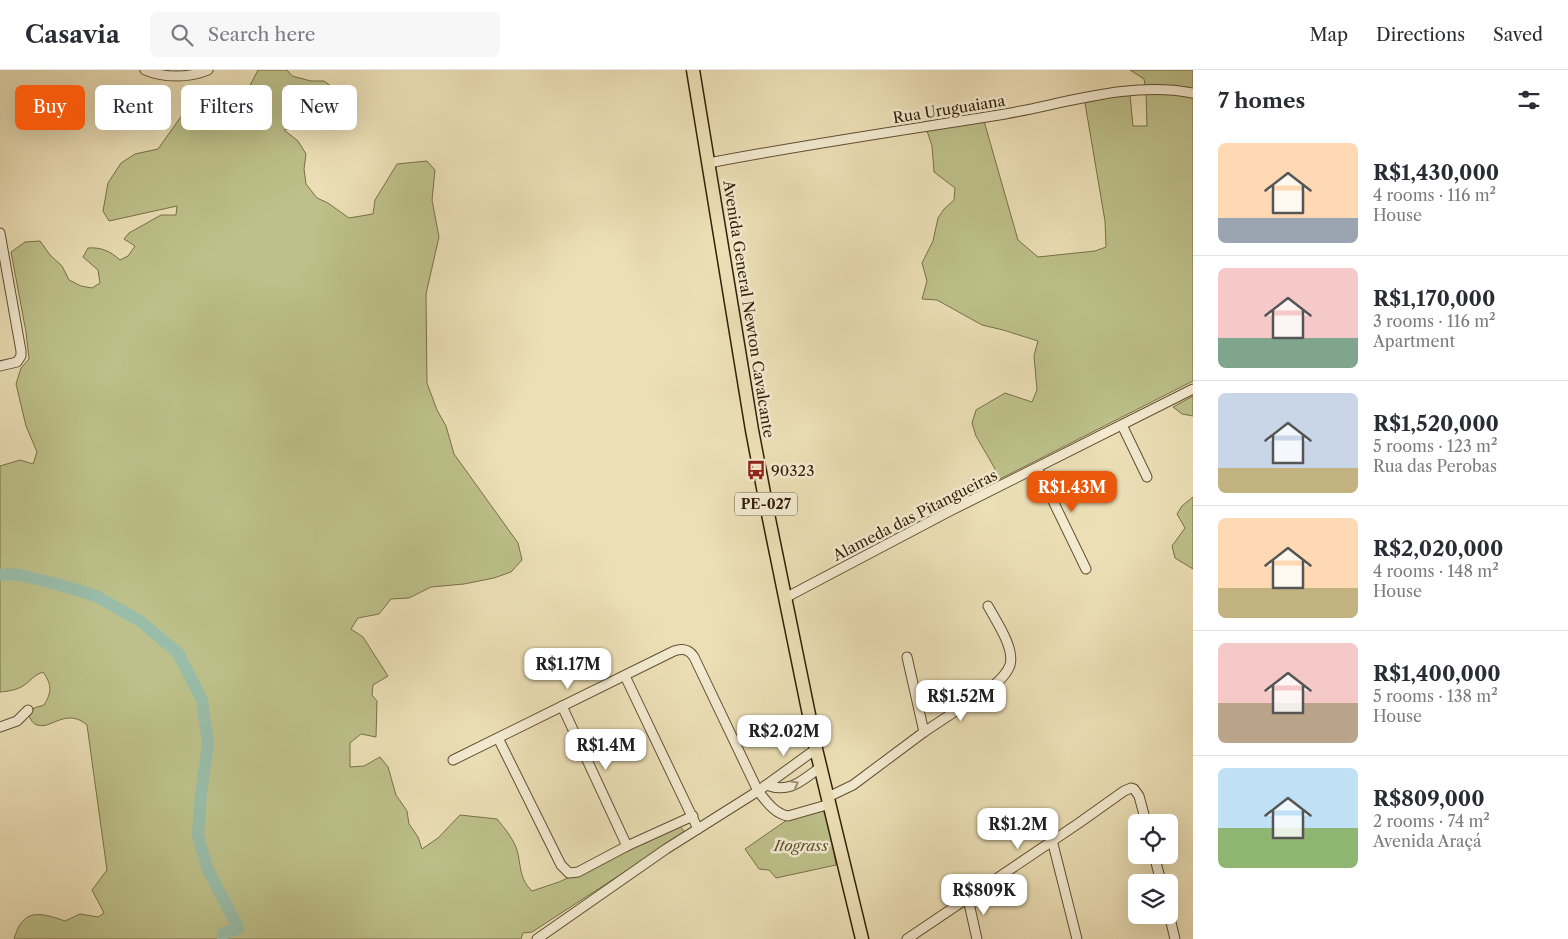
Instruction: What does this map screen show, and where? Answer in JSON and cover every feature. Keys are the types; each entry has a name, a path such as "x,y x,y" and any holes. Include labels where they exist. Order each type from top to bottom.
{"main road":[{"name":"Avenida General Newton Cavalcante","path":"693,70 752,430 816,749 862,936"}],"street":[{"path":"145,70 153,74 189,76 208,70"},
{"name":"Rua Uruguaiana","path":"709,163 1029,110 1119,91 1180,91 1193,93"},
{"path":"0,233 2,260 21,346 19,360 14,364 0,366"},
{"name":"Alameda das Pitangueiras","path":"785,598 915,529 1193,389"},
{"path":"1122,425 1148,477"},
{"path":"1037,468 1086,569"},
{"path":"453,760 683,649 690,651 694,657 758,790 774,809 784,815 794,815 829,801 854,785 924,732 992,687 1007,671 1011,656 1010,650 988,606"},
{"path":"907,657 924,732"},
{"path":"625,676 698,829"},
{"path":"562,706 627,846"},
{"path":"0,727 17,721 28,710"},
{"path":"498,738 561,865 573,873 693,816"},
{"path":"537,939 766,785 816,749"},
{"path":"766,785 780,789 786,788 799,782 821,767"},
{"path":"907,939 1124,791 1134,789 1140,800 1144,814"},
{"path":"682,820 689,835"},
{"path":"1052,840 1077,939"},
{"path":"968,898 977,939"},
{"path":"1171,924 1175,939"}],"green space":[{"path":"258,70 287,70 292,76 311,81 324,81 330,85 282,85 282,130 298,141 306,154 304,169 306,184 317,198 328,203 349,218 373,214 375,200 397,164 427,161 435,170 432,200 439,237 426,294 427,383 437,410 446,426 454,454 518,543 522,560 511,572 494,578 464,584 431,587 409,598 391,599 379,614 358,618 351,629 363,637 388,676 373,685 372,695 377,701 376,737 361,734 350,743 350,767 364,766 380,757 388,767 396,795 407,811 409,824 418,837 422,849 438,838 460,815 497,819 515,844 523,878 532,891 559,882 679,825 684,831 683,834 532,932 523,933 521,939 14,939 22,922 27,917 33,915 47,916 65,921 80,914 98,917 104,913 92,890 107,870 87,725 72,718 66,718 42,726 32,722 29,716 34,708 44,705 50,692 48,681 43,672 21,687 11,691 0,692 0,466 20,460 33,464 37,452 26,426 16,384 21,368 29,359 26,332 11,252 25,242 40,241 50,255 62,266 69,280 81,286 92,288 100,283 98,270 83,257 88,248 105,250 120,260 128,256 135,246 124,239 129,233 161,215 176,215 177,206 109,221 103,211 108,183 121,163 135,154 158,149 181,117 181,130 272,130 272,85 250,85"},
{"path":"1130,70 1193,70 1193,90 1174,86 1145,86 1144,79"},
{"path":"1146,92 1193,96 1193,381 998,480 994,467 976,436 972,423 976,410 1005,393 1032,402 1037,390 1034,356 1038,341 982,325 937,300 922,299 927,281 922,263 933,241 938,218 954,200 955,188 934,172 932,146 927,131 984,121 1018,240 1038,257 1095,251 1106,247 1105,221 1085,103 1114,94 1130,95 1133,126 1147,126"},
{"path":"1193,396 1193,416 1182,414 1173,407"},
{"path":"1193,497 1193,569 1175,558 1172,546 1185,528 1177,514 1182,506"},
{"name":"Itograss","path":"826,810 836,865 776,878 769,870 759,869 745,849 787,820"}],"waterway":[{"path":"0,575 15,574 96,596 140,621 178,653 202,700 208,744 201,793 198,835 207,868 238,927 238,929 224,933 223,939"}],"place":[{"name":"90323","path":"756,470"}]}
